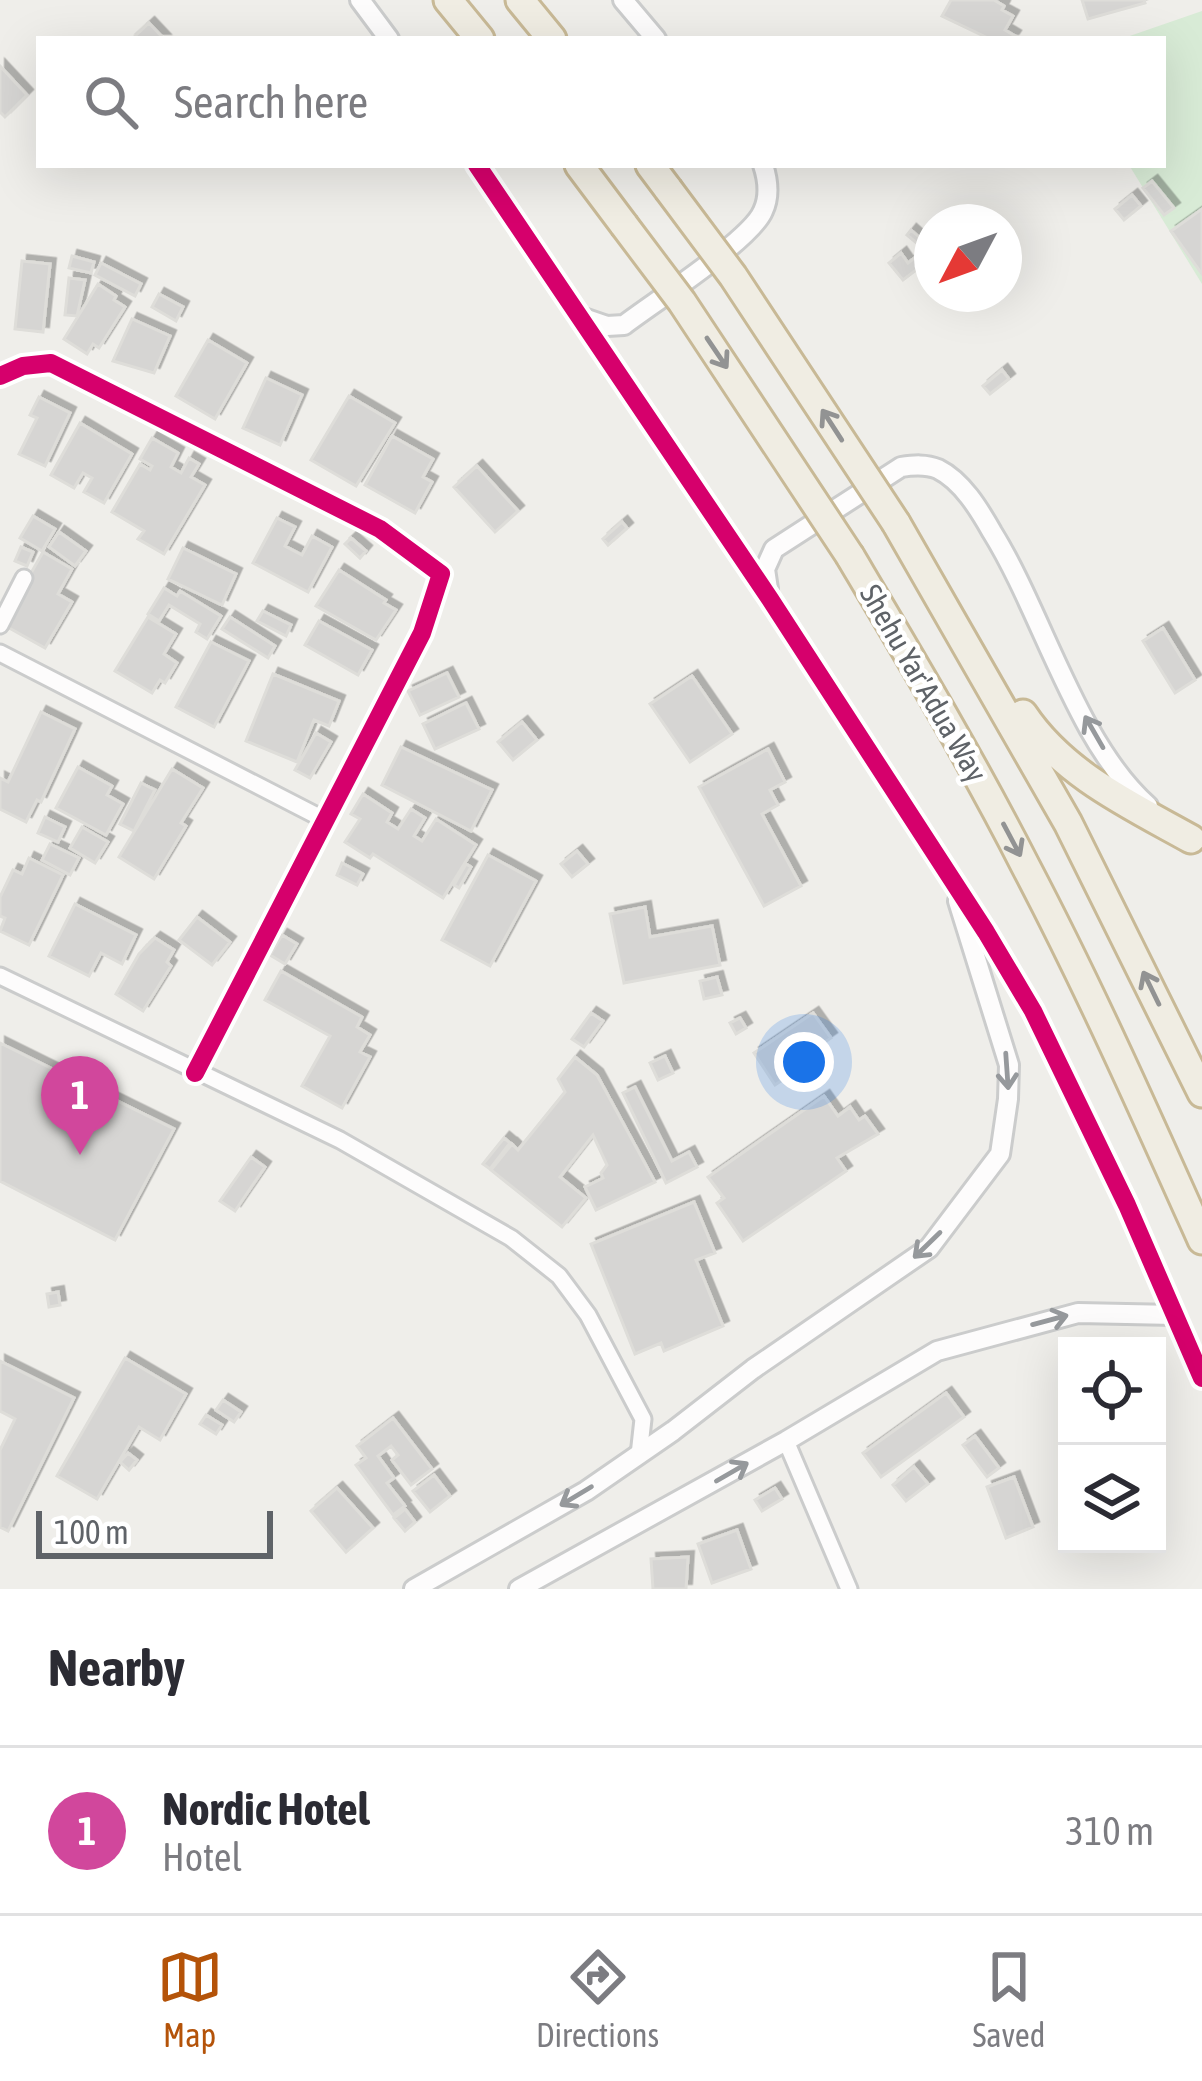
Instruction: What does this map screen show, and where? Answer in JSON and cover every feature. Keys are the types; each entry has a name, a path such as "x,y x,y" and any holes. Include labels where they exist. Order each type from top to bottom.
{"highway":[{"path":"448,0 478,36"},
{"path":"520,0 550,36"},
{"name":"Shehu Yar'Adua Way","path":"581,168 707,339 850,556 969,760 1106,1025 1202,1240"},
{"name":"Shehu Yar'Adua Way","path":"652,168 733,276 943,602 1068,823 1202,1094"},
{"path":"943,602 1052,750 1102,789 1197,842"}],"street":[{"path":"360,0 387,36"},
{"path":"623,0 653,36"},
{"path":"479,168 770,599 1026,1000 1126,1205 1202,1378"},
{"path":"578,316 608,326 624,325 747,232 764,209 768,187 764,168"},
{"path":"0,376 23,366 51,363 380,530 441,574 422,633 195,1073"},
{"path":"770,599 765,569 774,549 902,466 926,465 941,471 968,494 1005,552 1082,713 1120,776 1142,801 1197,842"},
{"path":"0,625 24,578"},
{"path":"0,653 323,819"},
{"path":"414,1589 639,1455 753,1369 928,1249 1000,1154 1010,1065 951,879"},
{"path":"0,976 340,1140 511,1238 559,1276 588,1315 643,1418 639,1455"},
{"path":"995,1012 1026,1000"},
{"path":"518,1589 786,1442 937,1351 1078,1312 1175,1316"},
{"path":"643,1418 673,1431"},
{"path":"786,1442 849,1589"}],"green space":[{"path":"1202,11 1202,284 1131,168 1166,168 1166,36 1130,36"}],"building":[{"path":"951,0 994,0 1013,16 1005,30 1015,36 984,36 942,16"},
{"path":"1082,0 1144,0 1145,3 1088,19"},
{"path":"149,23 161,36 135,36"},
{"path":"0,66 27,95 5,117 0,112"},
{"path":"1152,181 1174,208 1164,215 1143,188"},
{"path":"1132,195 1141,206 1124,220 1115,209"},
{"path":"1202,209 1202,274 1171,231"},
{"path":"901,253 908,263 914,258 914,272 903,280 889,263"},
{"path":"72,256 94,262 91,273 69,268"},
{"path":"22,261 50,264 43,332 15,329"},
{"path":"101,263 141,284 135,296 95,275"},
{"path":"69,278 85,280 77,316 65,315"},
{"path":"98,284 125,307 99,348 93,344 87,354 64,339"},
{"path":"159,294 183,307 176,321 152,307"},
{"path":"132,319 170,336 154,373 113,361"},
{"path":"208,340 247,363 215,419 176,396"},
{"path":"1002,370 1009,379 990,394 983,386"},
{"path":"266,378 302,395 280,445 243,428"},
{"path":"349,396 395,423 356,486 311,460"},
{"path":"39,397 70,413 45,466 19,454 37,418 30,415"},
{"path":"80,423 132,454 104,503 84,492 92,478 83,473 74,488 51,475"},
{"path":"392,436 433,459 423,477 432,482 415,513 365,485"},
{"path":"152,438 178,453 171,467 181,473 189,458 199,464 191,477 205,485 164,554 138,539 144,531 112,512 140,464 150,470 152,466 140,459"},
{"path":"477,466 518,511 495,532 454,487"},
{"path":"33,516 55,529 42,551 20,538"},
{"path":"277,518 295,527 285,546 302,555 312,536 332,547 308,592 253,563"},
{"path":"622,522 627,528 608,545 603,539"},
{"path":"59,532 86,551 75,566 49,547"},
{"path":"351,538 366,551 360,558 345,544"},
{"path":"21,547 33,552 27,566 15,561"},
{"path":"183,548 236,574 222,605 168,579"},
{"path":"43,552 72,569 58,594 72,602 45,648 2,624"},
{"path":"339,570 396,610 376,640 316,606"},
{"path":"164,588 177,596 180,591 221,616 207,639 196,632 200,624 169,605 159,621 148,614"},
{"path":"263,611 291,625 286,636 257,621"},
{"path":"148,617 176,634 164,654 177,663 152,693 115,671"},
{"path":"230,617 275,646 268,658 222,629"},
{"path":"319,621 372,650 358,675 305,645"},
{"path":"1163,628 1195,680 1175,693 1143,641"},
{"path":"211,642 249,661 214,727 176,707"},
{"path":"447,673 459,697 420,715 408,691"},
{"path":"273,674 339,701 329,726 314,720 297,762 246,741"},
{"path":"692,676 732,734 690,762 650,704"},
{"path":"466,703 479,729 435,749 423,724"},
{"path":"41,712 75,729 41,802 37,800 26,822 0,809 0,778 8,782"},
{"path":"522,722 537,740 513,760 498,742"},
{"path":"316,733 331,742 310,778 295,770"},
{"path":"401,747 492,790 471,831 382,785"},
{"path":"768,749 785,782 770,790 778,805 762,814 801,886 764,906 699,787"},
{"path":"78,767 112,786 107,795 123,804 106,835 56,808"},
{"path":"172,769 203,788 154,879 119,857"},
{"path":"141,783 155,790 134,831 120,824"},
{"path":"363,794 392,813 387,822 398,829 411,809 425,818 414,836 422,841 436,819 476,845 443,898 345,842 360,819 351,814"},
{"path":"45,817 65,827 58,842 38,833"},
{"path":"82,827 108,842 95,863 70,848"},
{"path":"50,844 79,858 70,875 42,860"},
{"path":"577,851 588,864 572,877 561,864"},
{"path":"488,855 536,881 490,966 442,940"},
{"path":"29,858 63,875 29,945 0,931 5,918 0,916 0,897 13,870 22,874"},
{"path":"342,863 363,874 357,885 337,875"},
{"path":"466,864 471,867 459,888 454,885"},
{"path":"75,904 136,935 122,964 101,953 89,976 49,956"},
{"path":"645,907 650,937 712,926 720,965 624,983 610,914"},
{"path":"197,917 230,942 212,965 179,940"},
{"path":"282,935 297,944 285,964 270,955"},
{"path":"155,938 174,950 167,962 171,966 143,1011 116,994 139,954"},
{"path":"281,971 362,1017 357,1027 370,1035 360,1052 370,1057 342,1108 302,1086 330,1036 265,1000"},
{"path":"717,977 722,995 704,999 700,981"},
{"path":"591,1013 603,1021 584,1047 572,1039"},
{"path":"813,1013 831,1038 786,1069 790,1075 775,1085 754,1053"},
{"path":"740,1018 746,1028 736,1034 730,1023"},
{"path":"0,1043 174,1129 115,1240 0,1181"},
{"path":"665,1056 673,1073 658,1080 650,1063"},
{"path":"575,1057 597,1075 655,1182 596,1210 585,1187 603,1178 607,1165 593,1135 560,1177 586,1198 562,1227 491,1170 512,1144 518,1150 565,1092 558,1079"},
{"path":"635,1087 672,1161 689,1152 697,1167 666,1183 623,1093"},
{"path":"824,1096 838,1116 850,1107 859,1120 865,1116 878,1134 837,1158 846,1171 743,1241 717,1203 724,1198 708,1177"},
{"path":"504,1138 510,1143 490,1169 483,1164"},
{"path":"251,1157 265,1167 235,1211 220,1201"},
{"path":"694,1202 715,1253 696,1260 723,1326 664,1351 661,1343 635,1354 591,1244"},
{"path":"58,1292 60,1305 49,1307 47,1294"},
{"path":"125,1358 186,1394 160,1440 139,1427 97,1499 57,1476"},
{"path":"0,1361 74,1398 8,1531 0,1527 0,1450 15,1419 0,1411"},
{"path":"946,1393 964,1417 881,1477 863,1453"},
{"path":"223,1400 241,1412 234,1422 216,1410"},
{"path":"206,1415 222,1425 216,1434 200,1424"},
{"path":"393,1418 432,1469 411,1485 392,1460 398,1455 391,1446 378,1456 394,1478 387,1483 405,1506 393,1515 356,1465 366,1458 357,1446"},
{"path":"975,1436 999,1468 987,1477 963,1445"},
{"path":"128,1453 137,1460 129,1470 120,1462"},
{"path":"914,1467 928,1484 906,1501 893,1485"},
{"path":"434,1475 450,1496 430,1512 413,1491"},
{"path":"1014,1477 1033,1527 1006,1538 987,1487"},
{"path":"337,1488 373,1528 346,1552 311,1511"},
{"path":"775,1488 782,1499 762,1511 755,1500"},
{"path":"405,1509 415,1522 405,1531 394,1518"},
{"path":"737,1530 751,1569 712,1583 698,1544"},
{"path":"688,1557 686,1589 653,1589 651,1559"}],"cycle path":[{"path":"479,168 770,599 986,932 1033,1011 1127,1205 1202,1378"},
{"path":"0,376 23,366 51,363 380,529 441,574 422,633 195,1073"}],"place":[{"name":"Nordic Hotel","path":"80,1155"}]}
